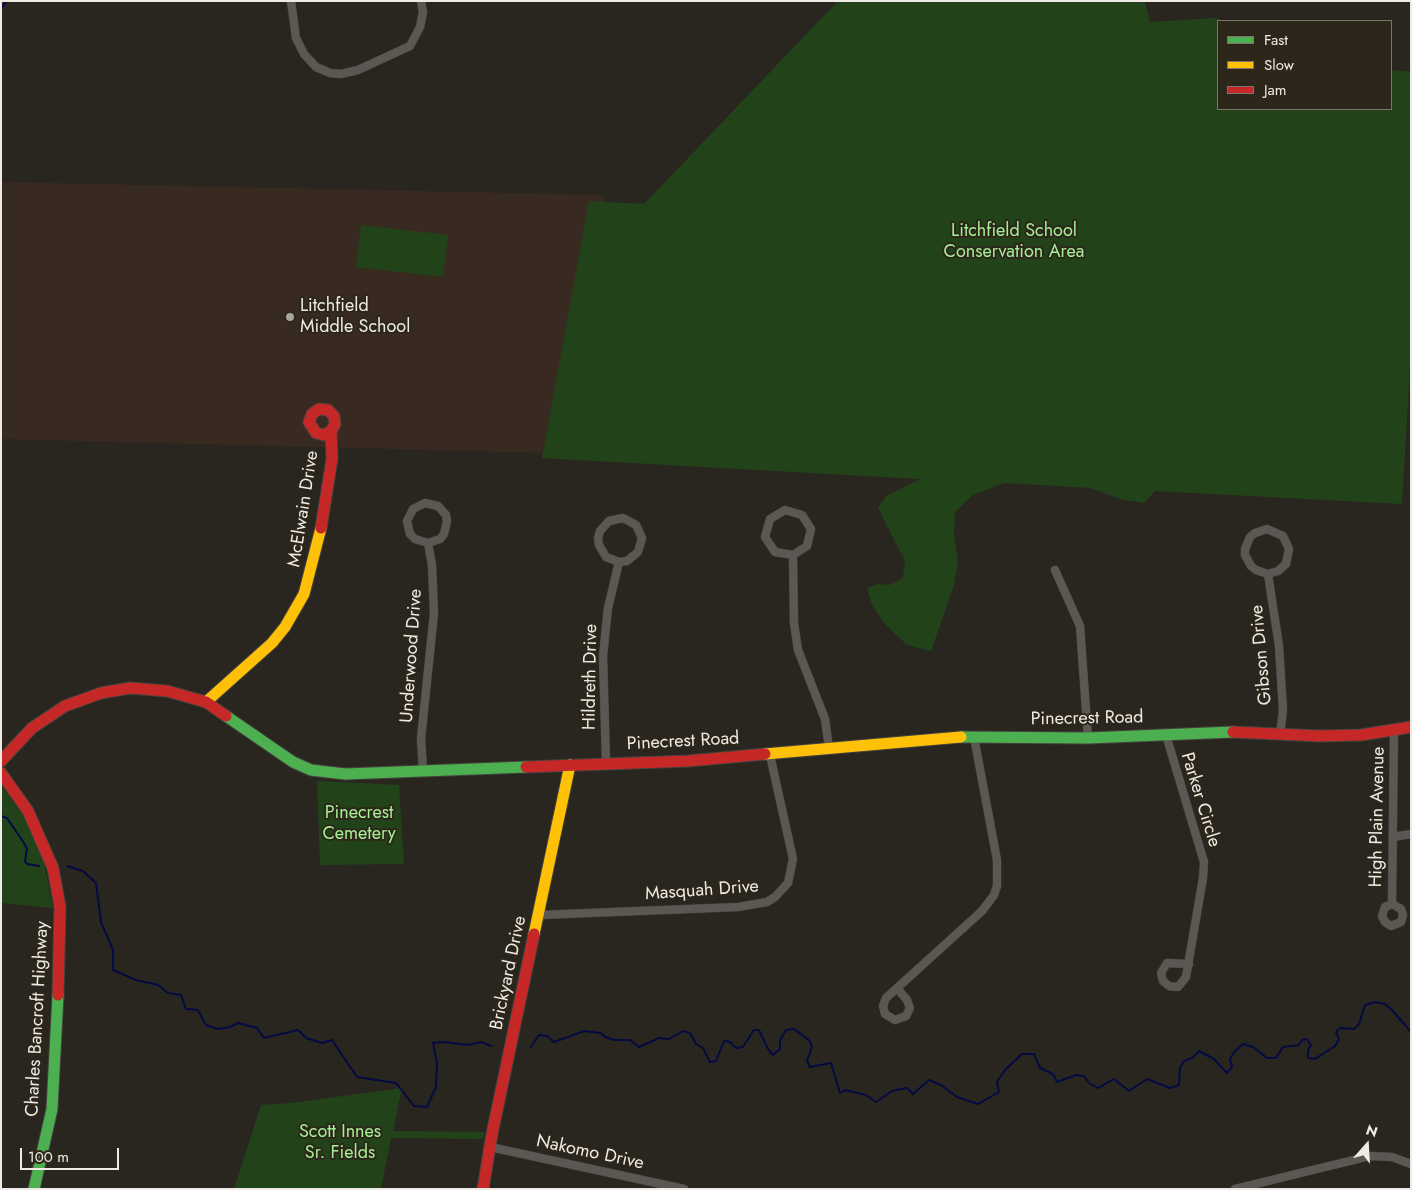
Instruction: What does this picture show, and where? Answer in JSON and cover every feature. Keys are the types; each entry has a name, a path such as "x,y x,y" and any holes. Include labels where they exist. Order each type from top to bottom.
{"street":[{"path":"291,1 296,38 304,54 316,67 341,74 358,70 410,46 420,27 423,12 421,1"},
{"name":"McElwain Drive","path":"206,702 272,643 285,627 304,594 319,544 332,459 332,431"},
{"path":"425,503 438,506 446,515 447,522 444,534 440,538 428,543 415,539 410,534 407,521 412,509 425,503"},
{"path":"779,512 797,512 806,519 811,529 807,546 793,555 775,552 767,543 767,525 779,512"},
{"path":"623,518 636,525 642,538 641,545 633,557 619,562 612,560 602,552 598,538 600,531 609,521 623,518"},
{"path":"1267,530 1282,536 1289,549 1286,564 1278,571 1268,574 1256,570 1247,561 1245,555 1247,542 1250,537 1255,533 1267,530"},
{"name":"Underwood Drive","path":"423,771 421,738 434,613 432,565 428,543"},
{"path":"793,555 793,614 796,641 808,679 822,708 829,748"},
{"name":"Hildreth Drive","path":"606,763 604,631 619,562"},
{"path":"1055,570 1080,626 1088,738"},
{"name":"Gibson Drive","path":"1268,574 1279,646 1282,710 1280,735"},
{"name":"Pinecrest Road","path":"1,761 32,728 65,706 113,690 148,689 167,691 206,702 274,751 311,770 329,774 688,761 974,737 1088,738 1219,731 1328,736 1394,731 1411,727"},
{"name":"High Plain Avenue","path":"1392,904 1394,731"},
{"name":"Parker Circle","path":"1166,735 1204,862 1189,964"},
{"path":"897,988 982,911 998,886 997,860 974,737"},
{"name":"Masquah Drive","path":"539,915 738,908 767,902 776,897 788,882 793,859 770,755"},
{"name":"Brickyard Drive","path":"483,1189 490,1147 570,765"},
{"name":"Charles Bancroft Highway","path":"1,773 28,811 42,839 53,868 60,907 61,946 52,1109 45,1148 34,1189"},
{"path":"1393,837 1411,834"},
{"name":"Nakomo Drive","path":"490,1147 684,1189"},
{"path":"1235,1189 1370,1156 1392,1157 1411,1164"}],"shaded area":[{"name":"Litchfield Middle School","path":"1,182 604,195 549,453 1,439"}],"green space":[{"name":"Litchfield School Conservation Area","path":"838,1 1145,1 1150,22 1216,18 1221,20 1217,20 1217,110 1392,110 1392,70 1411,72 1411,351 1402,504 1155,491 1144,503 1120,499 1091,488 1004,483 973,495 955,512 954,535 958,562 954,585 931,651 907,645 885,624 872,605 867,588 877,584 889,585 903,578 905,561 878,508 886,496 920,479 542,458 589,201 644,204"},
{"path":"361,225 448,235 443,277 356,267"},
{"name":"Pinecrest Cemetery","path":"317,781 399,785 404,864 320,865"},
{"path":"1,785 24,817 34,838 44,863 53,908 1,903"},
{"name":"Scott Innes Sr. Fields","path":"402,1088 393,1131 485,1132 483,1139 391,1138 381,1189 234,1189 261,1105 291,1103"}],"waterway":[{"path":"1,8 7,1"},
{"path":"1,816 7,818 24,843 27,849 25,861 27,864 39,866"},
{"path":"67,866 83,871 96,883 101,922 113,950 113,970 136,980 158,985 168,993 181,995 186,1009 198,1010 206,1025 218,1029 230,1027 238,1023 257,1028 264,1038 298,1030 306,1038 322,1043 332,1040 357,1077 396,1083 414,1106 427,1107 436,1087 437,1063 433,1043 443,1042 468,1045 481,1042 491,1046"},
{"path":"531,1047 539,1035 547,1036 554,1042 584,1031 601,1033 605,1037 615,1040 630,1040 639,1047 659,1038 669,1039 683,1031 690,1033 696,1044 703,1048 710,1062 716,1061 724,1041 730,1042 736,1048 743,1047 754,1030 759,1030 773,1055 780,1049 780,1040 786,1030 794,1029 810,1041 812,1047 807,1061 810,1067 831,1063 840,1093 845,1090 866,1095 876,1102 892,1091 901,1089 907,1088 913,1094 929,1080 941,1085 957,1097 978,1104 999,1092 997,1082 1005,1070 1022,1054 1034,1054 1040,1068 1053,1074 1057,1082 1076,1075 1084,1076 1089,1083 1098,1088 1114,1079 1129,1091 1147,1079 1170,1088 1179,1085 1180,1068 1184,1061 1192,1058 1199,1051 1214,1059 1227,1073 1232,1067 1230,1059 1243,1044 1253,1047 1267,1058 1276,1058 1283,1047 1299,1045 1302,1040 1307,1039 1311,1045 1308,1050 1308,1058 1315,1059 1335,1046 1339,1039 1336,1032 1340,1028 1354,1029 1359,1024 1365,1005 1375,1002 1385,1004 1411,1032"}],"traffic: fast":[{"path":"226,716 293,762 311,770 345,774 526,767"},
{"path":"961,737 1088,738 1233,732"},
{"path":"34,1189 52,1109 58,995"}],"traffic: slow":[{"path":"206,702 272,643 285,627 304,594 321,528"},
{"path":"765,754 961,737"},
{"path":"534,934 570,765"}],"traffic: jam":[{"path":"321,528 332,459 331,431 335,424 334,416 328,410 319,409 312,414 309,422 316,433 324,435 331,431"},
{"path":"1,761 32,728 65,706 101,693 130,688 167,691 206,702 226,716"},
{"path":"1233,732 1320,736 1361,735 1411,727"},
{"path":"526,767 688,761 765,754"},
{"path":"1,773 28,811 53,868 60,907 58,995"},
{"path":"483,1189 492,1134 534,934"}],"place":[{"name":"Litchfield Middle School","path":"290,317"}]}
